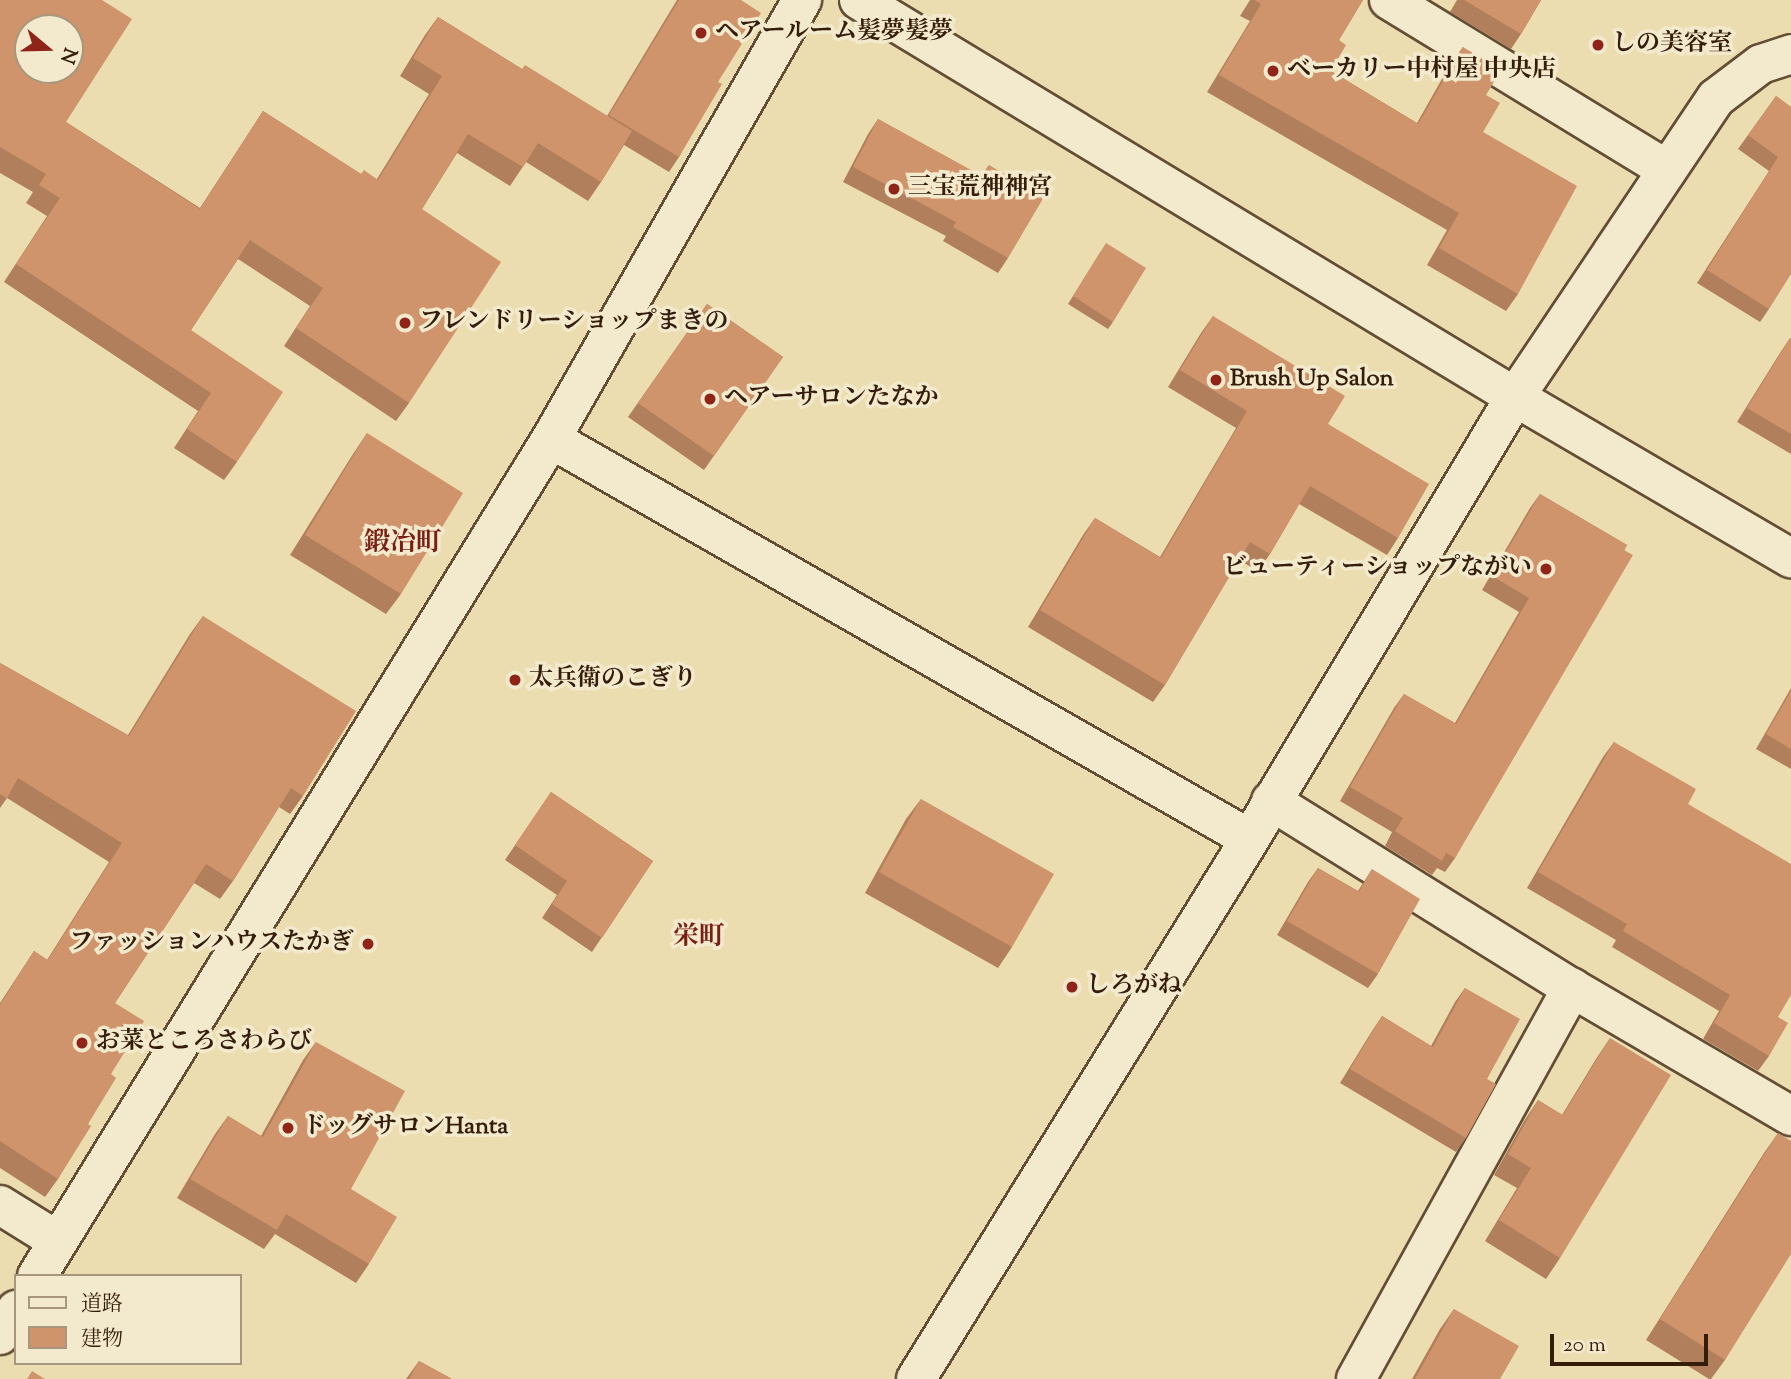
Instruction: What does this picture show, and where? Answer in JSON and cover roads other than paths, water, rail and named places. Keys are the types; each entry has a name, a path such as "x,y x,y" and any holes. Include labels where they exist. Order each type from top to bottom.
{"street":[{"path":"38,1274 551,439 802,0"},
{"path":"859,0 1515,397 1791,558"},
{"path":"1390,0 1667,170"},
{"path":"916,1379 1250,839 1515,397 1716,98 1761,64 1791,54"},
{"path":"551,439 1250,839"},
{"path":"1271,801 1572,988 1791,1116"},
{"path":"1356,1379 1572,988"},
{"path":"0,1205 58,1241"},
{"path":"0,1335 14,1313"}],"place":[{"name":"ヘアールーム髪夢髪夢","path":"701,33"},
{"name":"しの美容室","path":"1598,45"},
{"name":"ベーカリー中村屋 中央店","path":"1273,71"},
{"name":"三宝荒神神宮","path":"894,189"},
{"name":"フレンドリーショップまきの","path":"405,323"},
{"name":"Brush Up Salon","path":"1216,380"},
{"name":"ヘアーサロンたなか","path":"710,399"},
{"name":"ビューティーショップながい","path":"1546,569"},
{"name":"太兵衛のこぎり","path":"515,680"},
{"name":"ファッションハウスたかぎ","path":"368,944"},
{"name":"しろがね","path":"1072,987"},
{"name":"お菜ところさわらび","path":"82,1043"},
{"name":"ドッグサロンHanta","path":"288,1128"}],"district":[{"name":"鍛冶町","path":"403,544"},
{"name":"栄町","path":"699,938"}]}
